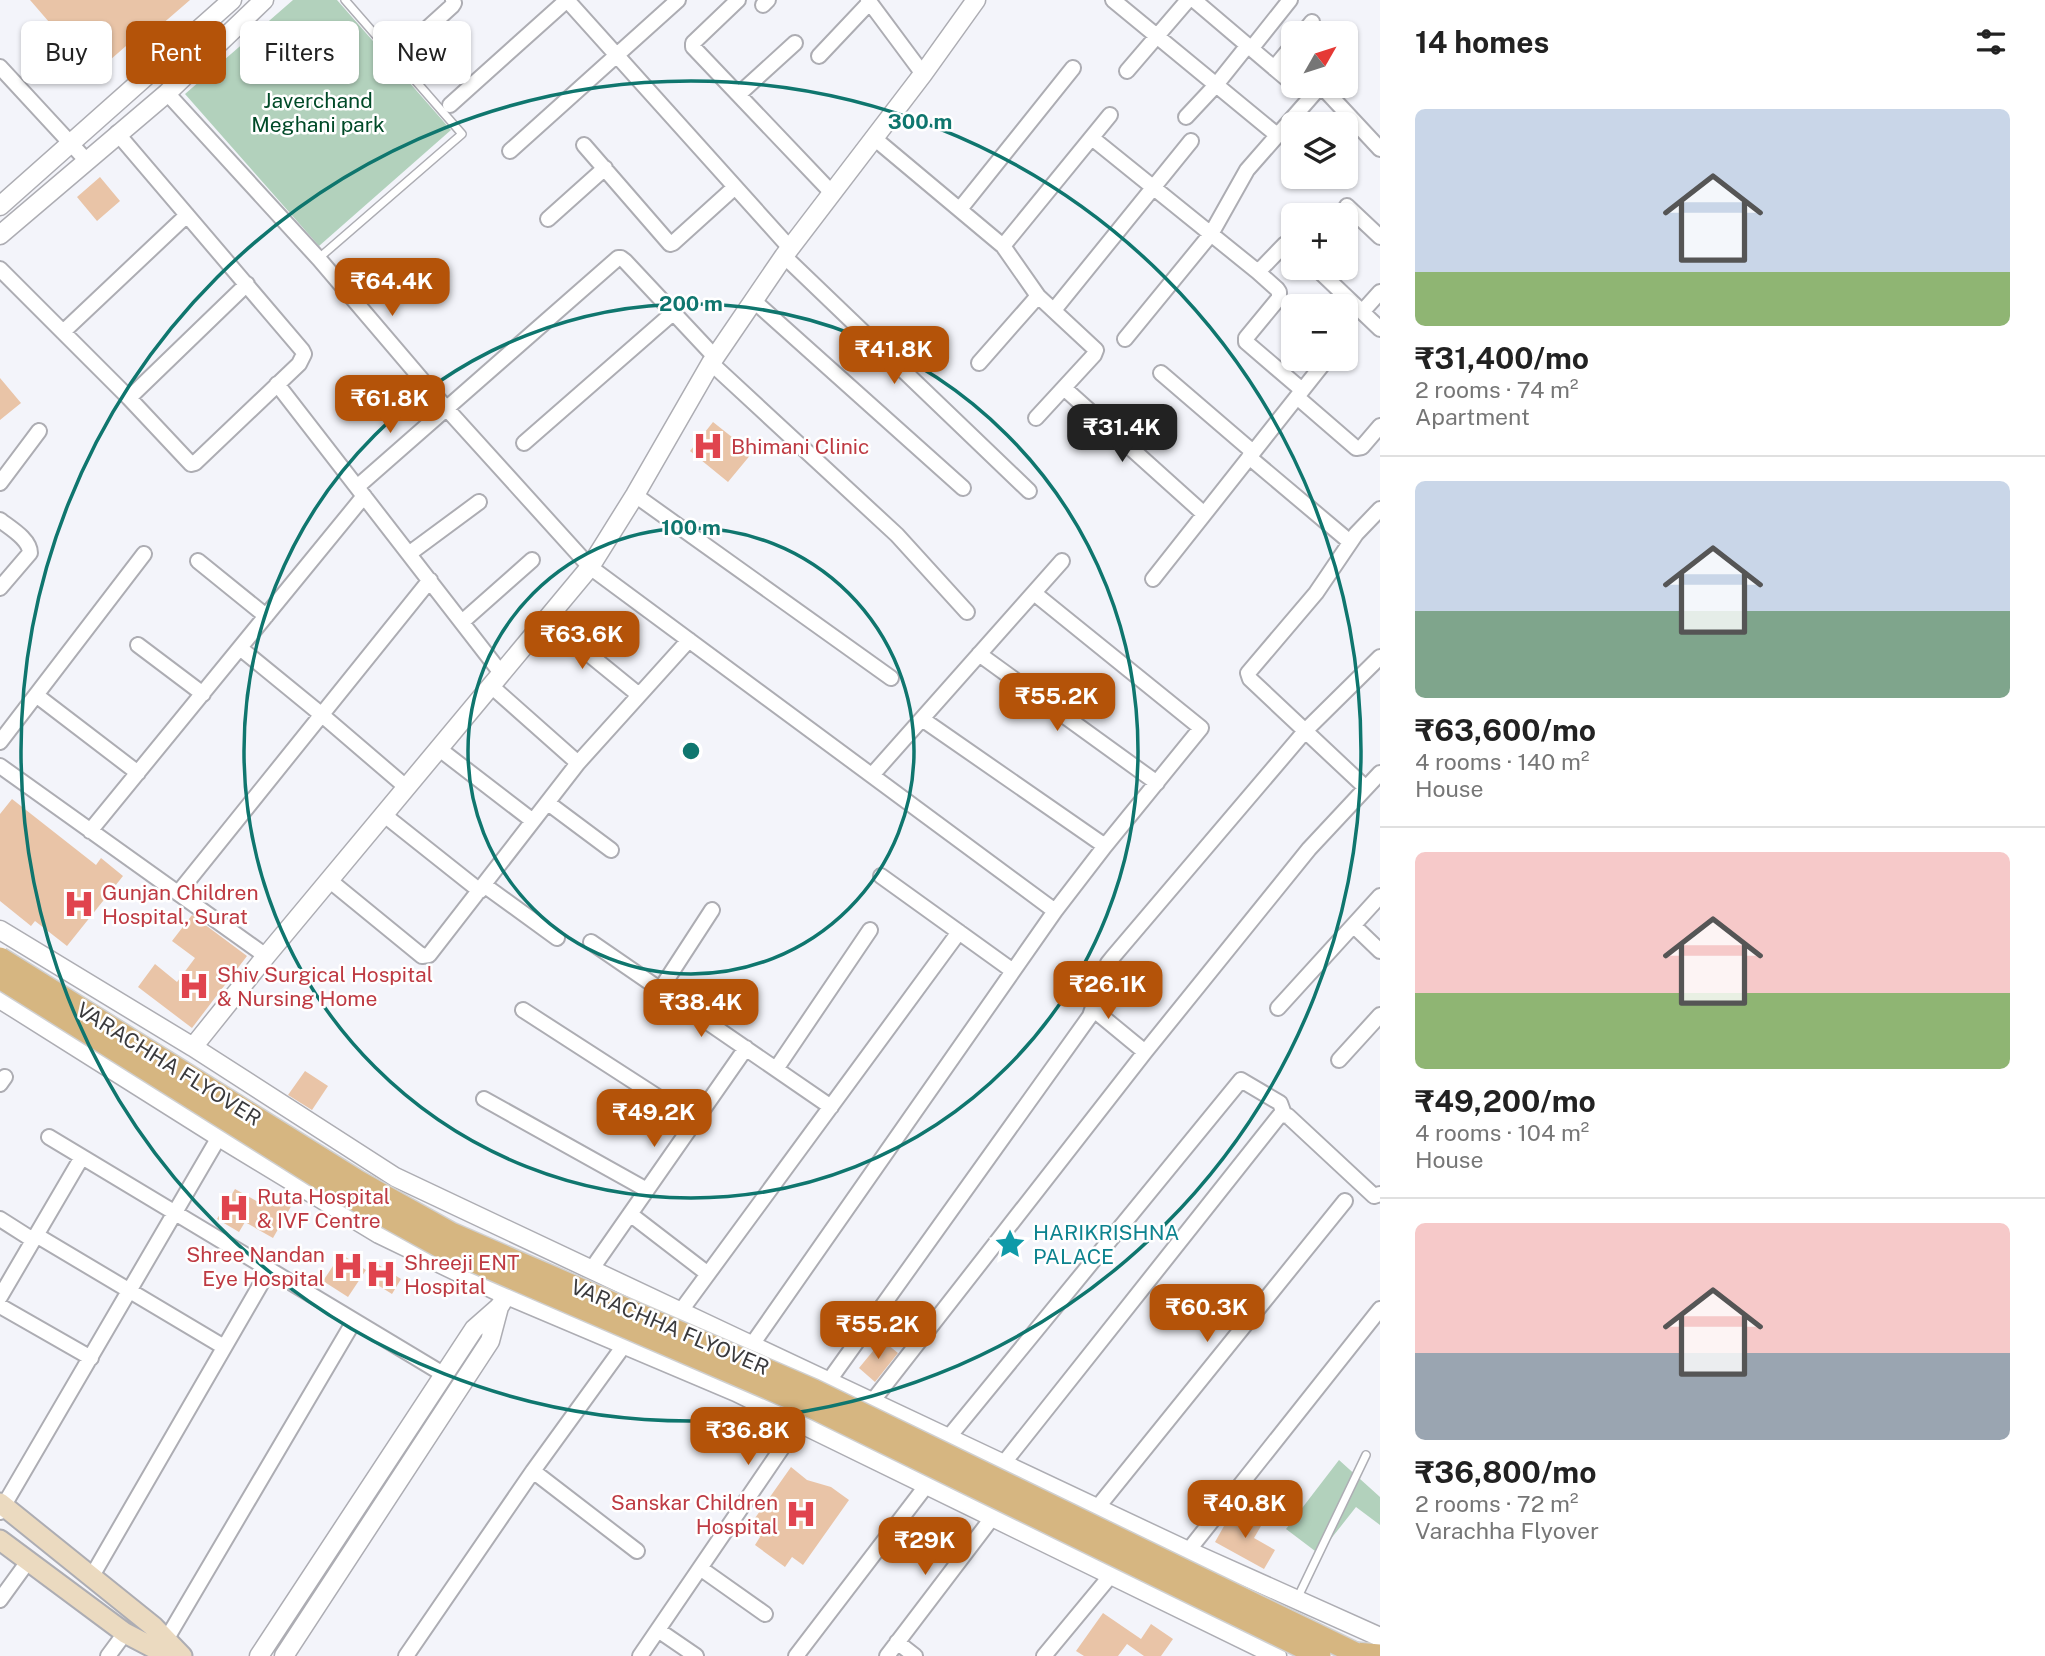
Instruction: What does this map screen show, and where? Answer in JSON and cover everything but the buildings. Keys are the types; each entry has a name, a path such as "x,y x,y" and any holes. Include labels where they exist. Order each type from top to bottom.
{"main road":[{"name":"VARACHHA FLYOVER","path":"0,958 358,1181 451,1233 814,1390 1358,1654"},
{"name":"VARACHHA FLYOVER","path":"0,978 346,1195 442,1248 813,1408 1320,1656"},
{"path":"1,1507 154,1627 168,1648"},
{"path":"0,1540 125,1633 168,1648 182,1656"},
{"path":"1358,1654 1380,1655"}],"street":[{"path":"0,206 232,0"},
{"path":"0,235 167,93 264,0"},
{"path":"435,21 452,6 453,0"},
{"path":"450,105 567,0 734,187 787,252 1029,491"},
{"path":"510,152 678,0"},
{"path":"738,0 692,46 832,192"},
{"path":"1113,0 1277,135"},
{"path":"1127,71 1191,0 1281,74"},
{"path":"1186,117 1290,0"},
{"path":"819,55 869,1 923,74"},
{"path":"193,1047 590,567 713,360 787,252 923,74 969,3"},
{"path":"739,94 795,43"},
{"path":"1274,68 1281,60"},
{"path":"0,67 86,160"},
{"path":"960,209 1073,68"},
{"path":"167,93 319,259 446,408 590,567 1055,911"},
{"path":"1125,339 1211,234 1247,170 1310,98"},
{"path":"1332,98 1380,149"},
{"path":"1003,246 1110,115"},
{"path":"0,269 129,398 189,463 194,464 299,364 304,354 117,133"},
{"path":"874,138 1003,246 1038,296 1096,351 1036,418"},
{"path":"1092,138 1277,289 1280,295 1245,342 1356,448 1362,447 1380,426"},
{"path":"1054,310 1191,141"},
{"path":"584,145 670,244 734,187"},
{"path":"548,219 605,168"},
{"path":"63,332 187,215"},
{"path":"1358,216 1380,237"},
{"path":"1258,271 1281,248"},
{"path":"90,831 266,616 361,491 446,408 618,258 625,261 674,313 713,360 898,535 967,612"},
{"path":"1329,280 1380,329"},
{"path":"129,398 247,284"},
{"path":"1362,312 1380,292"},
{"path":"979,363 1038,296"},
{"path":"754,301 963,488"},
{"path":"524,443 674,313"},
{"path":"1153,579 1318,371"},
{"path":"1161,373 1350,542"},
{"path":"277,384 462,622 495,679 578,763"},
{"path":"1064,388 1204,514"},
{"path":"0,483 39,430"},
{"path":"635,495 891,678"},
{"path":"410,553 479,502"},
{"path":"1366,788 1251,680 1248,673 1316,593 1350,542 1380,509"},
{"path":"0,520 28,542 31,549 0,588"},
{"path":"0,742 144,554"},
{"path":"462,622 532,560"},
{"path":"198,561 266,616"},
{"path":"872,775 1062,561"},
{"path":"179,892 430,580"},
{"path":"751,1346 1055,911 1201,730 1201,726 1034,593"},
{"path":"547,620 639,695"},
{"path":"329,880 422,956 431,954 578,763 689,640"},
{"path":"138,645 203,694"},
{"path":"240,648 406,787"},
{"path":"979,654 1157,783"},
{"path":"828,1382 1094,1010 1112,958 1306,730 1380,657"},
{"path":"36,695 138,773"},
{"path":"922,719 1105,846"},
{"path":"438,748 533,821"},
{"path":"2,771 179,892 266,956"},
{"path":"871,1403 1145,1052 1309,849 1380,773"},
{"path":"548,803 611,850"},
{"path":"383,814 482,888 557,939"},
{"path":"881,876 1013,971"},
{"path":"1278,1008 1380,897"},
{"path":"660,990 712,910"},
{"path":"1354,926 1380,951"},
{"path":"0,930 193,1047 395,1177 871,1403 1380,1637"},
{"path":"776,1069 870,930"},
{"path":"680,1312 959,932"},
{"path":"591,942 831,1107"},
{"path":"0,999 219,1138 379,1234 503,1301 625,1344 736,1392 1277,1656"},
{"path":"523,1010 695,1121"},
{"path":"1094,1010 1145,1052"},
{"path":"1339,1060 1380,1015"},
{"path":"591,1270 746,1048"},
{"path":"796,1656 926,1486 948,1438 1241,1080 1280,1103 1284,1114 1374,1196 1380,1195"},
{"path":"484,1099 647,1190"},
{"path":"1003,1464 1276,1119 1284,1114"},
{"path":"50,1137 443,1374"},
{"path":"1,1507 219,1138"},
{"path":"0,1297 82,1157"},
{"path":"1097,1508 1345,1201"},
{"path":"630,1214 709,1274"},
{"path":"0,1219 130,1290 225,1347"},
{"path":"284,1656 490,1341 503,1301 537,1244"},
{"path":"92,1576 268,1270"},
{"path":"258,1656 295,1604 474,1329 503,1301"},
{"path":"0,1306 91,1357"},
{"path":"1188,1551 1380,1309"},
{"path":"168,1648 354,1321"},
{"path":"406,1656 533,1471 625,1344"},
{"path":"640,1656 799,1423"},
{"path":"533,1471 637,1551"},
{"path":"887,1656 992,1518"},
{"path":"0,1600 29,1560"},
{"path":"700,1568 765,1614"},
{"path":"1044,1656 1112,1574"},
{"path":"658,1630 696,1656"},
{"path":"108,1656 125,1633"},
{"path":"897,1642 915,1656"}],"lane":[{"path":"319,259 462,134 345,0"},
{"path":"1296,1600 1366,1455"}],"green space":[{"name":"Javerchand Meghani park","path":"293,0 337,0 355,21 269,21"},
{"name":"Javerchand Meghani park","path":"359,25 373,41 373,84 411,84 451,130 319,246 185,94 196,84 226,84 226,58 240,46 240,84 359,84"},
{"path":"1339,1460 1380,1497 1380,1525 1356,1507 1319,1554 1286,1529"}],"place":[{"name":"Bhimani Clinic","path":"708,446"},
{"name":"Gunjan Children Hospital, Surat","path":"79,904"},
{"name":"Shiv Surgical Hospital & Nursing Home","path":"194,986"},
{"name":"Ruta Hospital & IVF Centre","path":"234,1208"},
{"name":"HARIKRISHNA PALACE","path":"1010,1244"},
{"name":"Shree Nandan Eye Hospital","path":"348,1266"},
{"name":"Shreeji ENT Hospital","path":"381,1274"},
{"name":"Sanskar Children Hospital","path":"801,1514"}]}
